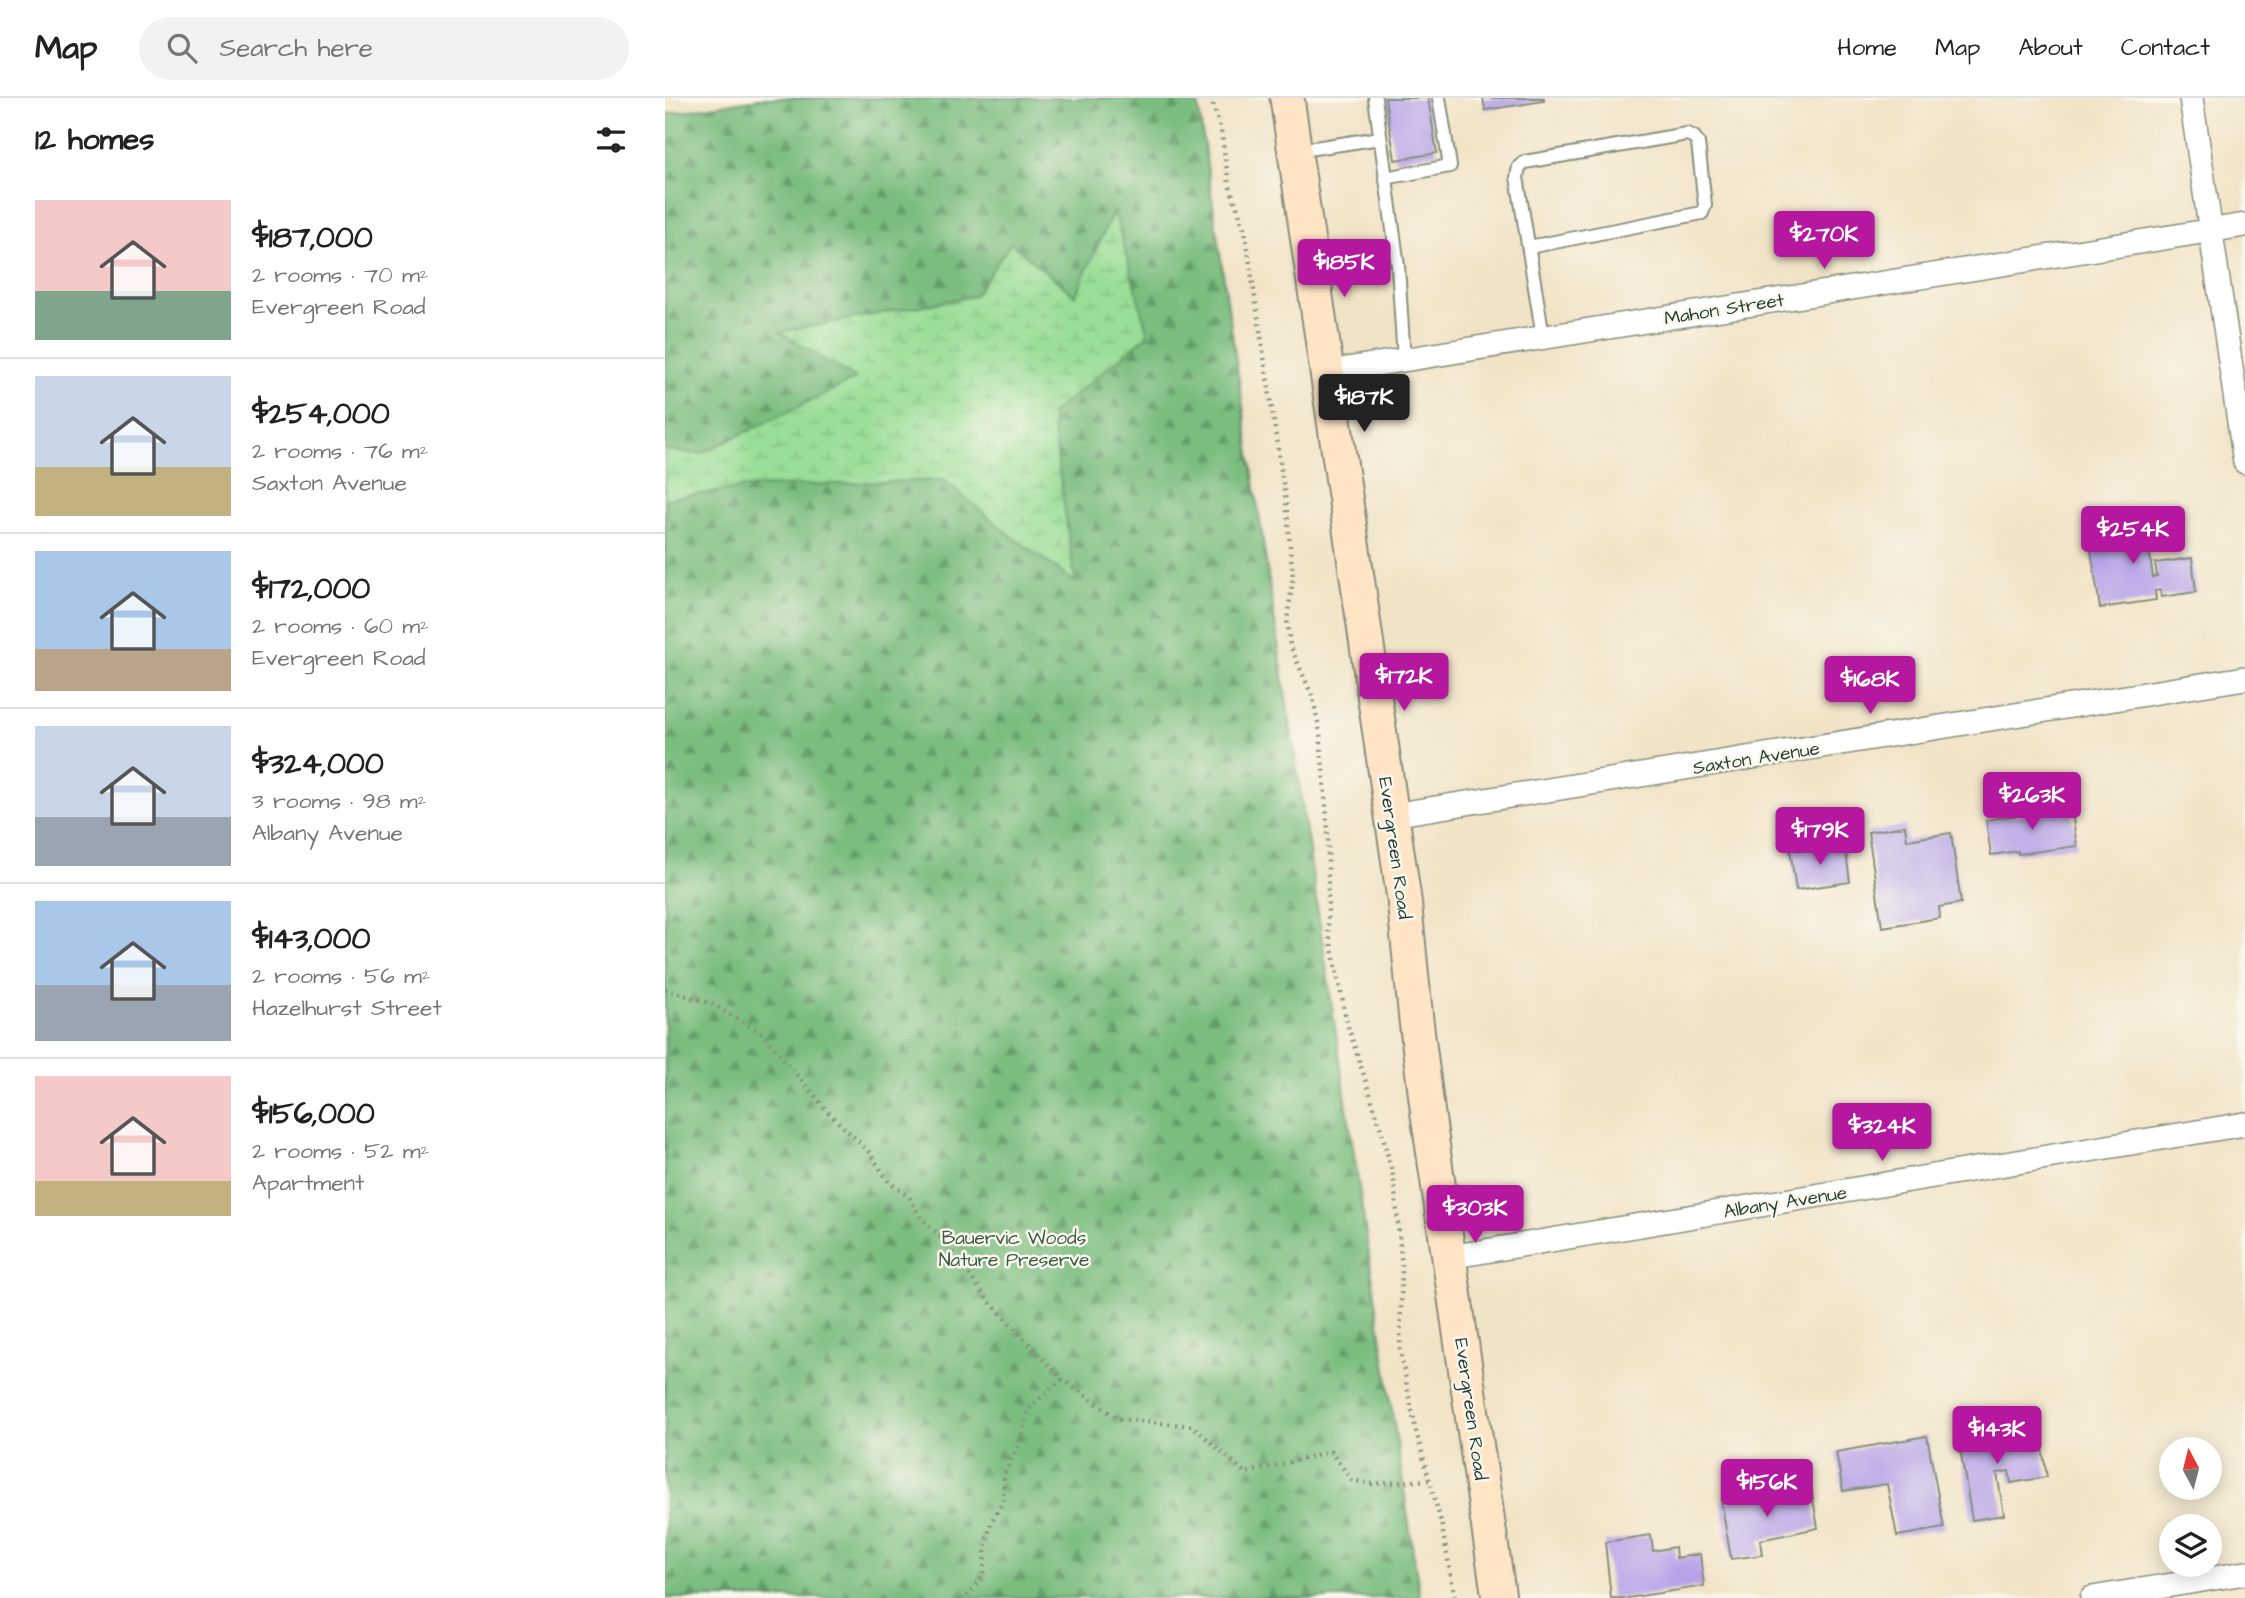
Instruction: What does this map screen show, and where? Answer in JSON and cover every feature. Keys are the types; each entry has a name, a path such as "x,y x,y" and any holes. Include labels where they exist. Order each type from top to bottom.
{"main road":[{"name":"Evergreen Road","path":"1287,98 1392,815 1408,934 1421,1066 1499,1598"}],"street":[{"path":"2191,98 2245,462"},
{"name":"Mahon Street","path":"1328,372 2245,225"},
{"name":"Saxton Avenue","path":"1392,815 2245,678"},
{"name":"Albany Avenue","path":"1449,1257 2245,1124"},
{"path":"2092,1598 2245,1573"}],"lane":[{"path":"1375,98 1398,266 1404,360"},
{"path":"1385,178 1450,166 1439,98"},
{"path":"1529,247 1702,213 1705,205 1698,143 1694,137 1687,134 1525,162 1519,167 1517,177 1543,337"},
{"path":"1294,151 1380,138"}],"path":[{"path":"1211,98 1221,131 1229,184 1245,231 1286,502 1293,578 1287,621 1290,645 1313,698 1320,732 1328,831 1328,929 1347,1023 1382,1132 1394,1180 1402,1267 1400,1350 1416,1431 1441,1522 1455,1598"},
{"path":"665,989 711,1003 762,1032 828,1112 868,1151 889,1182 909,1197 922,1218 941,1237 987,1299 1062,1379 1119,1419 1193,1426 1245,1473 1331,1452 1352,1480 1372,1484 1430,1479"},
{"path":"966,1598 983,1577 986,1542 992,1520 1003,1501 1004,1474 1019,1445 1028,1409 1062,1379"}],"green space":[{"name":"Bauervic Woods Nature Preserve","path":"765,98 1197,98 1420,1598 665,1598 665,114"},
{"path":"1114,210 1148,335 1051,414 1075,582 1011,536 944,480 747,487 665,499 665,450 700,454 856,379 780,332 974,296 1011,243 1075,296"}],"building":[{"path":"1385,98 1428,98 1437,153 1395,160"},
{"path":"1483,98 1544,98 1544,101 1485,110"},
{"path":"2144,517 2153,577 2157,576 2155,563 2192,558 2196,592 2161,597 2160,590 2155,591 2156,600 2100,608 2087,525"},
{"path":"2071,807 2077,846 1991,855 1986,820"},
{"path":"1905,826 1907,840 1951,833 1961,903 1939,907 1940,918 1882,927 1868,832"},
{"path":"1845,845 1850,882 1796,890 1790,849 1804,847 1805,851"},
{"path":"1987,1425 1989,1439 2039,1431 2047,1477 2011,1483 2009,1471 1997,1473 2004,1515 1972,1520 1957,1430"},
{"path":"1927,1436 1944,1528 1897,1536 1887,1484 1843,1491 1836,1452"},
{"path":"1811,1487 1818,1528 1760,1540 1762,1555 1731,1559 1721,1500"},
{"path":"1651,1535 1653,1551 1675,1547 1676,1558 1700,1554 1704,1586 1628,1598 1611,1598 1605,1542"}]}
